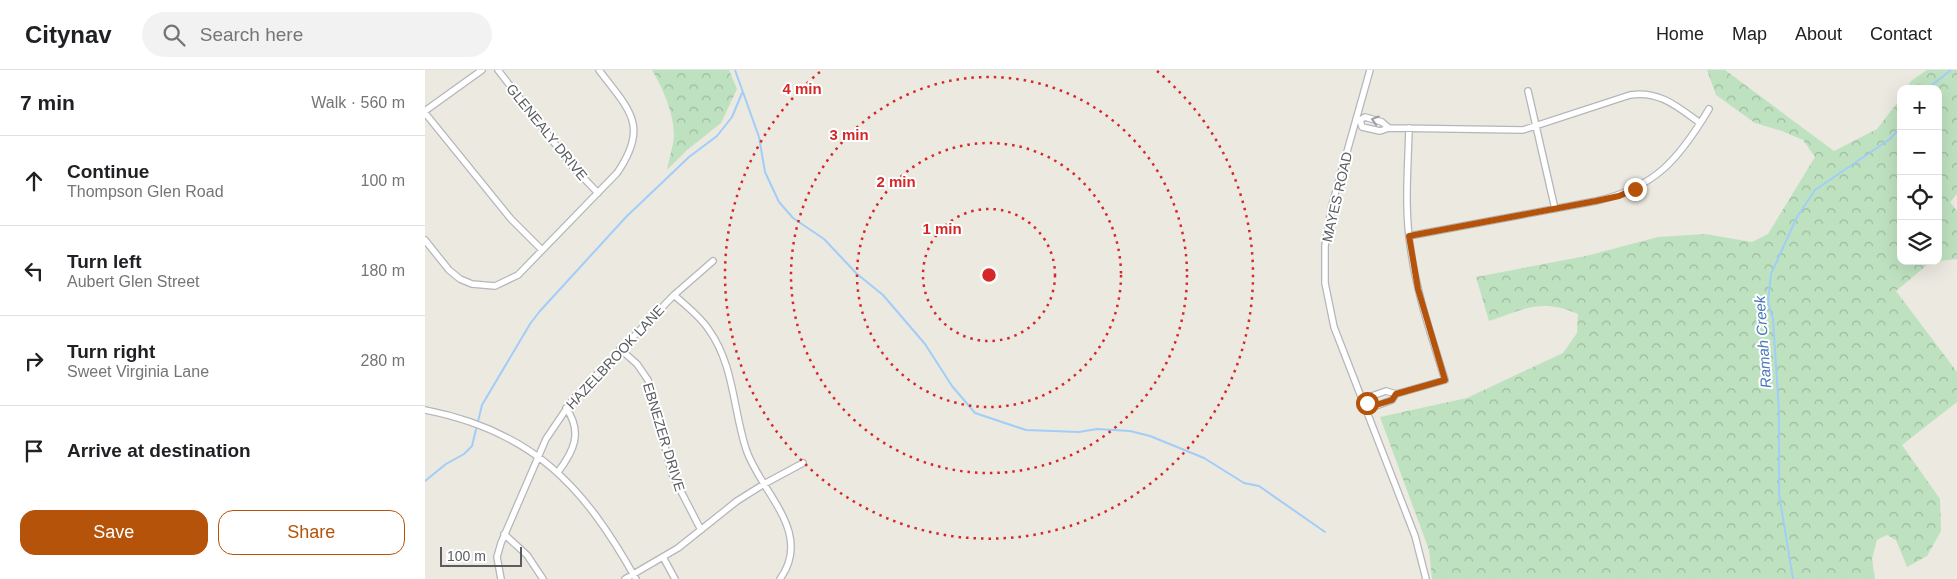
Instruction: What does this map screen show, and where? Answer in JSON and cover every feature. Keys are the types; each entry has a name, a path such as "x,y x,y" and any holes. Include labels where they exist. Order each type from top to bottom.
{"street":[{"path":"482,70 425,112 511,220 542,250"},
{"name":"GLENEALY DRIVE","path":"498,70 573,167 597,192"},
{"path":"425,240 460,279 485,286 495,286 519,275 617,173 629,154 634,139 631,113 599,70"},
{"name":"MAYES ROAD","path":"1370,70 1358,120 1332,205 1327,230 1324,266 1330,312 1415,536 1426,579"},
{"path":"1528,91 1555,209"},
{"path":"1389,128 1382,122 1365,117 1358,120 1362,127 1380,131 1389,128 1509,131 1535,126 1630,95 1643,94 1663,98 1700,123"},
{"path":"1409,236 1619,196 1644,184 1675,158 1709,109"},
{"path":"1396,394 1392,400 1373,406 1365,403 1369,397 1386,391 1396,394 1445,380 1418,289 1409,236 1409,128"},
{"name":"HAZELBROOK LANE","path":"501,579 497,557 504,534 545,439 566,408 590,380 674,295 713,261"},
{"path":"674,295 709,328 723,354 746,449 788,524 791,536 789,561 780,579"},
{"name":"EBNEZER DRIVE","path":"620,349 637,364 648,380 672,474 701,530"},
{"path":"558,472 574,447 576,434 571,414 566,408"},
{"path":"425,410 469,422 499,434 538,457 558,472 588,504 635,577"},
{"path":"625,579 635,577 764,484 803,464"},
{"path":"504,534 527,555 543,579"},
{"path":"663,557 675,579"}],"green space":[{"path":"652,70 729,70 737,89 721,123 687,150 667,170 674,127 667,102"},
{"path":"1707,70 1725,70 1834,151 1877,129 1897,103 1897,265 1927,265 1896,291 1957,372 1957,402 1902,445 1940,499 1941,531 1927,556 1907,567 1896,540 1887,535 1877,540 1872,559 1875,579 1432,579 1429,550 1380,417 1467,398 1563,353 1577,333 1578,314 1553,307 1543,306 1523,309 1489,321 1476,277 1586,256 1658,237 1705,234 1752,242 1768,234 1815,157 1803,140 1755,123 1716,95"},
{"path":"1927,70 1957,70 1957,194 1950,202 1957,211 1957,259 1942,261 1942,85 1908,85 1911,81"}],"waterway":[{"path":"735,70 759,137 765,172 779,202 793,218 824,239 857,274 883,295 925,344 952,386 975,413 1026,430 1079,432 1097,429 1130,431 1150,436 1204,458 1244,483 1259,486 1325,532"},
{"name":"Ramah Creek","path":"1932,85 1951,70"},
{"path":"425,481 446,464 464,454 472,446 482,405 530,324 540,311 626,217 689,157 717,136 732,117 742,93"},
{"name":"Ramah Creek","path":"1793,579 1779,494 1779,412 1773,319 1768,302 1771,274 1797,217 1815,190 1890,139 1898,130"}],"route":[{"path":"1367,403 1373,406 1392,400 1396,394 1445,380 1418,289 1409,236 1596,201 1619,196 1635,189"}]}
